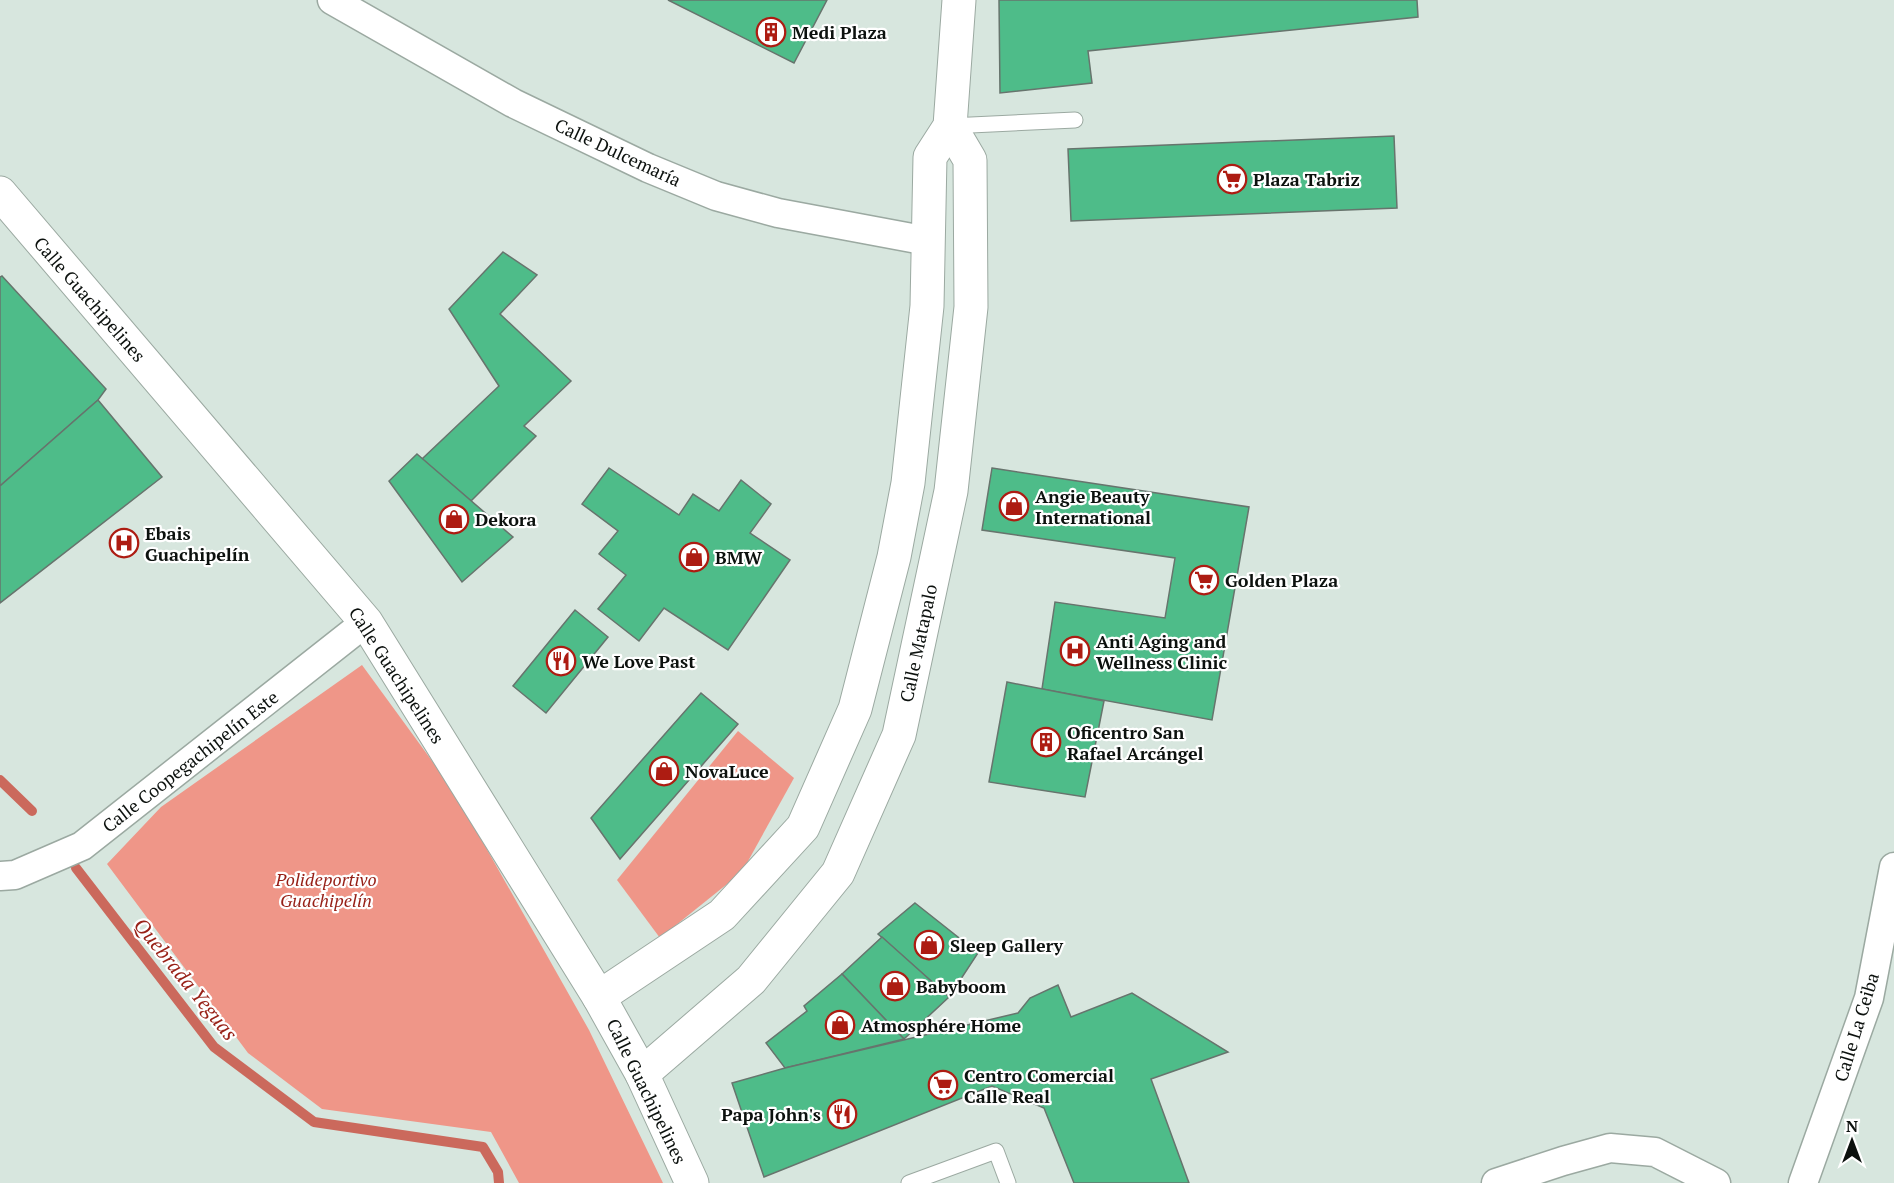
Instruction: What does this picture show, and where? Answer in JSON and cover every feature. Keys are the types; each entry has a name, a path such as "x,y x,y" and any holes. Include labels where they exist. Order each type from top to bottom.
{"street":[{"name":"Calle Dulcemaría","path":"332,0 513,103 648,168 707,192 778,213 928,241"},
{"path":"599,997 722,915 802,827 855,709 894,557 908,483 927,306 930,157 950,126 959,0"},
{"name":"Calle Matapalo","path":"642,1074 751,980 838,873 899,735 951,491 970,307 970,160 950,126"},
{"name":"Calle Guachipelines","path":"0,194 366,622 599,997 642,1074 692,1183"},
{"name":"Calle Coopegachipelín Este","path":"0,876 15,875 82,846 366,622"},
{"name":"Calle La Ceiba","path":"1803,1183 1869,998 1894,867"},
{"path":"1496,1183 1610,1148 1655,1152 1716,1183"}],"lane":[{"path":"950,126 1075,120"},
{"path":"909,1183 996,1151 1008,1183"}],"green space":[{"name":"Polideportivo Guachipelín","path":"362,665 454,791 589,1030 663,1183 519,1183 491,1132 322,1109 248,1053 107,864 161,807"},
{"path":"738,731 794,778 742,872 660,938 617,880"}],"building":[{"name":"Medi Plaza","path":"668,0 827,0 794,63"},
{"path":"999,0 1417,0 1418,17 1088,51 1092,83 1000,93"},
{"name":"Plaza Tabriz","path":"1394,136 1397,208 1071,221 1068,149"},
{"path":"503,252 537,275 500,314 571,381 524,426 536,436 471,501 422,459 499,386 449,309"},
{"path":"2,276 106,389 98,400 0,486 0,277"},
{"path":"98,400 162,477 0,603 0,486"},
{"name":"Dekora","path":"417,454 513,537 462,582 389,481"},
{"name":"BMW","path":"609,468 679,515 693,494 719,511 741,480 771,504 750,533 790,560 728,650 664,608 639,641 598,609 626,575 599,554 618,531 582,504"},
{"name":"Golden Plaza","path":"992,468 1249,507 1212,720 1042,689 1055,602 1165,618 1175,558 982,530"},
{"name":"We Love Past","path":"575,610 608,637 546,713 513,686"},
{"name":"Oficentro San Rafael Arcángel","path":"1007,682 1104,701 1085,797 989,782"},
{"name":"NovaLuce","path":"701,693 738,724 620,859 591,818"},
{"name":"Sleep Gallery","path":"915,903 978,953 949,997 878,934"},
{"name":"Babyboom","path":"882,937 949,997 904,1039 842,974"},
{"name":"Atmosphére Home","path":"842,974 904,1039 785,1068 766,1043 807,1011 804,1006"},
{"name":"Centro Comercial Calle Real","path":"1058,985 1071,1017 1132,993 1228,1052 1151,1079 1189,1183 1074,1183 1044,1108 992,1086 764,1177 732,1083 785,1068 1018,1013 1030,998"}],"waterway":[{"name":"Quebrada Yeguas","path":"0,780 32,811"},
{"name":"Quebrada Yeguas","path":"76,868 214,1047 314,1122 483,1147 498,1172 499,1183"}],"place":[{"name":"Medi Plaza","path":"771,32"},
{"name":"Plaza Tabriz","path":"1232,179"},
{"name":"Angie Beauty International","path":"1014,506"},
{"name":"Dekora","path":"454,519"},
{"name":"Ebais Guachipelín","path":"124,543"},
{"name":"BMW","path":"694,557"},
{"name":"Golden Plaza","path":"1204,580"},
{"name":"Anti Aging and Wellness Clinic","path":"1075,651"},
{"name":"We Love Past","path":"561,661"},
{"name":"Oficentro San Rafael Arcángel","path":"1046,742"},
{"name":"NovaLuce","path":"664,771"},
{"name":"Sleep Gallery","path":"929,945"},
{"name":"Babyboom","path":"895,986"},
{"name":"Atmosphére Home","path":"840,1025"},
{"name":"Centro Comercial Calle Real","path":"943,1085"},
{"name":"Papa John's","path":"842,1114"}]}
